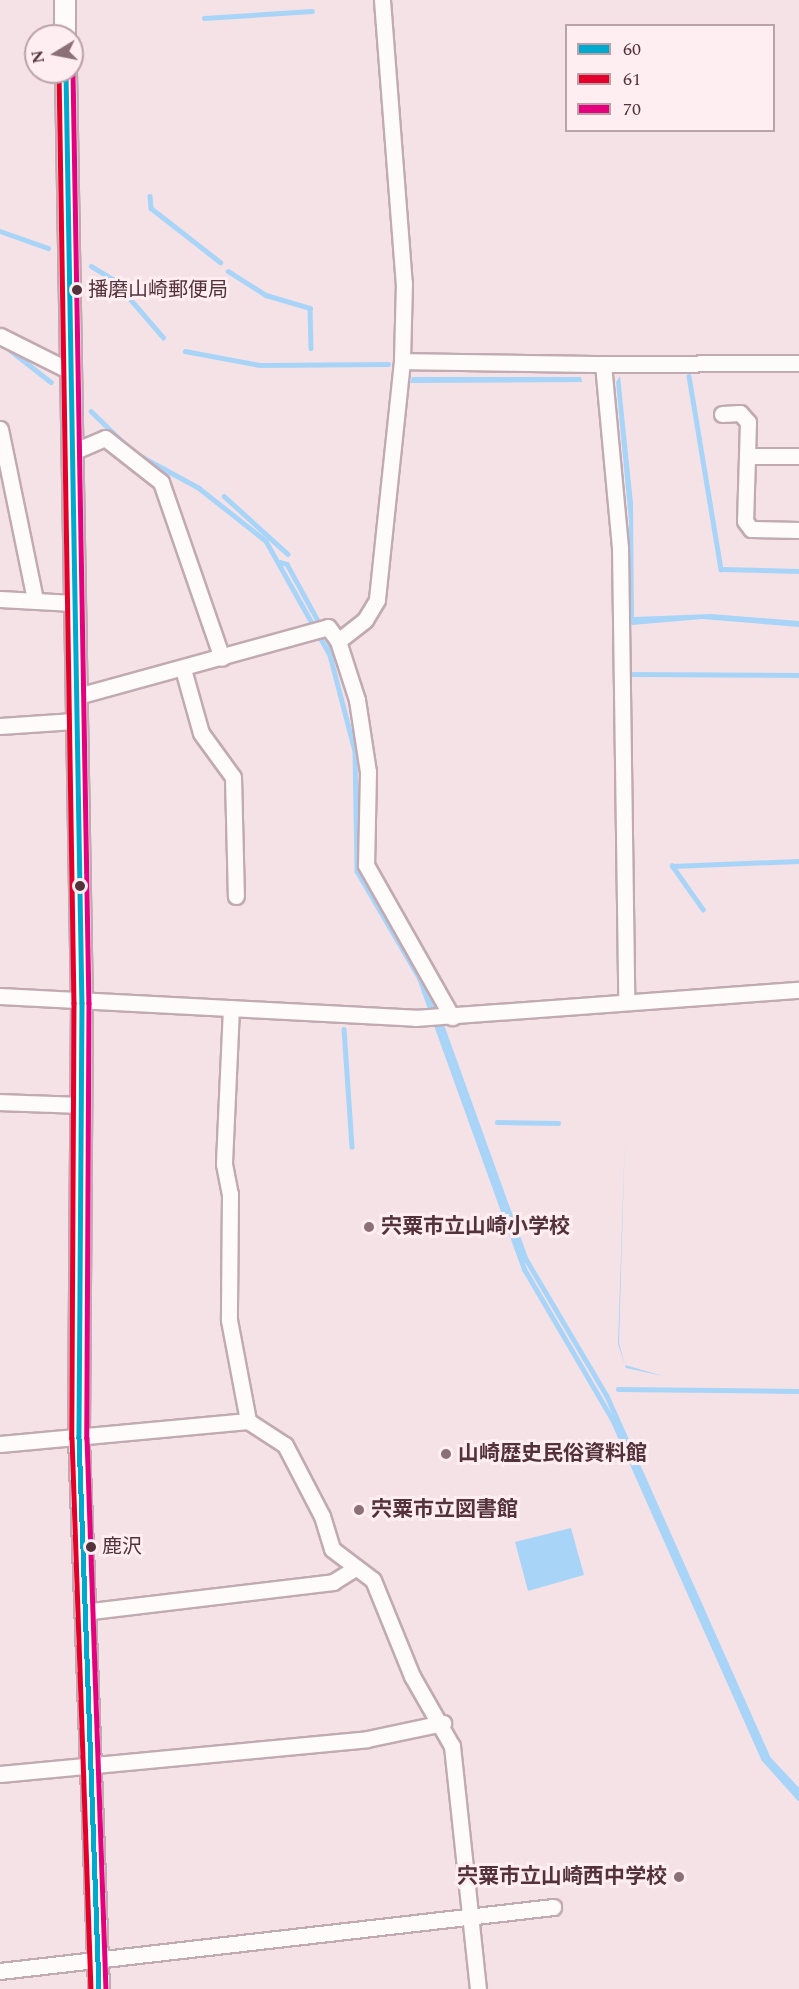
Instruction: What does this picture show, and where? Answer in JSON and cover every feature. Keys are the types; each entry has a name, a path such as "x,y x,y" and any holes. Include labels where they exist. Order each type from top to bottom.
{"main road":[{"path":"64,0 65,24"},
{"path":"66,84 74,721 82,1003 79,1438 83,1612 92,1768 99,1989"}],"street":[{"path":"338,641 365,620 377,600 402,361 404,283 382,0"},
{"path":"0,336 70,371"},
{"path":"402,361 603,364 799,363"},
{"path":"603,364 620,547 626,1000"},
{"path":"722,414 740,413 747,422 745,521 751,529 799,530"},
{"path":"0,429 35,600"},
{"path":"70,453 105,438 161,482 222,658"},
{"path":"747,456 799,456"},
{"path":"0,599 73,603"},
{"path":"74,697 183,669 328,627 338,641 357,700 368,772 366,864 452,1017"},
{"path":"183,669 201,733 233,777 236,896"},
{"path":"0,726 74,721"},
{"path":"0,996 82,1003 452,1017 626,1000 799,990"},
{"path":"231,1008 224,1164 230,1194 230,1320 248,1421"},
{"path":"0,1102 81,1104"},
{"path":"0,1444 248,1421 285,1445 322,1516 332,1549 354,1569 373,1580 412,1676 443,1723 459,1791 478,1989"},
{"path":"83,1612 333,1582 354,1569"},
{"path":"0,1774 92,1768 367,1739 443,1723"},
{"path":"0,1971 97,1963 553,1907"}],"water":[{"path":"620,376 633,503 634,617 711,614 799,621 799,627 702,619 632,625 627,621 629,521 616,382"},
{"path":"412,377 581,377 582,382 410,383"},
{"path":"625,1135 619,1343 625,1365 618,1344"},
{"path":"625,1365 663,1376 626,1368"},
{"path":"571,1528 584,1575 528,1591 515,1542"}],"waterway":[{"path":"204,18 312,11"},
{"path":"150,196 151,208 220,262"},
{"path":"0,231 48,248"},
{"path":"91,266 113,279 163,337"},
{"path":"228,271 266,295 310,308 311,348"},
{"path":"10,350 51,382"},
{"path":"185,351 260,365 388,364"},
{"path":"689,376 721,569 799,571"},
{"path":"91,411 130,449"},
{"path":"137,454 199,488 266,541 330,655 355,751 357,871 420,979 525,1270 612,1418 764,1759 799,1798"},
{"path":"224,496 288,554"},
{"path":"280,562 287,564 321,626"},
{"path":"326,636 335,655"},
{"path":"627,674 799,675"},
{"path":"703,910 672,866 799,861"},
{"path":"429,990 526,1259 607,1396 768,1758 799,1791"},
{"path":"344,1029 352,1147"},
{"path":"497,1122 558,1123"},
{"path":"618,1389 799,1391"}],"transit line":[{"name":"61","path":"59,84 74,1003 72,1438 91,1989"},
{"name":"60","path":"66,84 82,1003 79,1438 99,1989"},
{"name":"70","path":"73,84 89,1003 87,1438 106,1989"}],"place":[{"name":"播磨山崎郵便局","path":"77,290"},
{"name":"宍粟市立山崎小学校","path":"369,1227"},
{"name":"山崎歴史民俗資料館","path":"446,1454"},
{"name":"宍粟市立図書館","path":"359,1510"},
{"name":"鹿沢","path":"91,1547"},
{"name":"宍粟市立山崎西中学校","path":"679,1877"}]}
